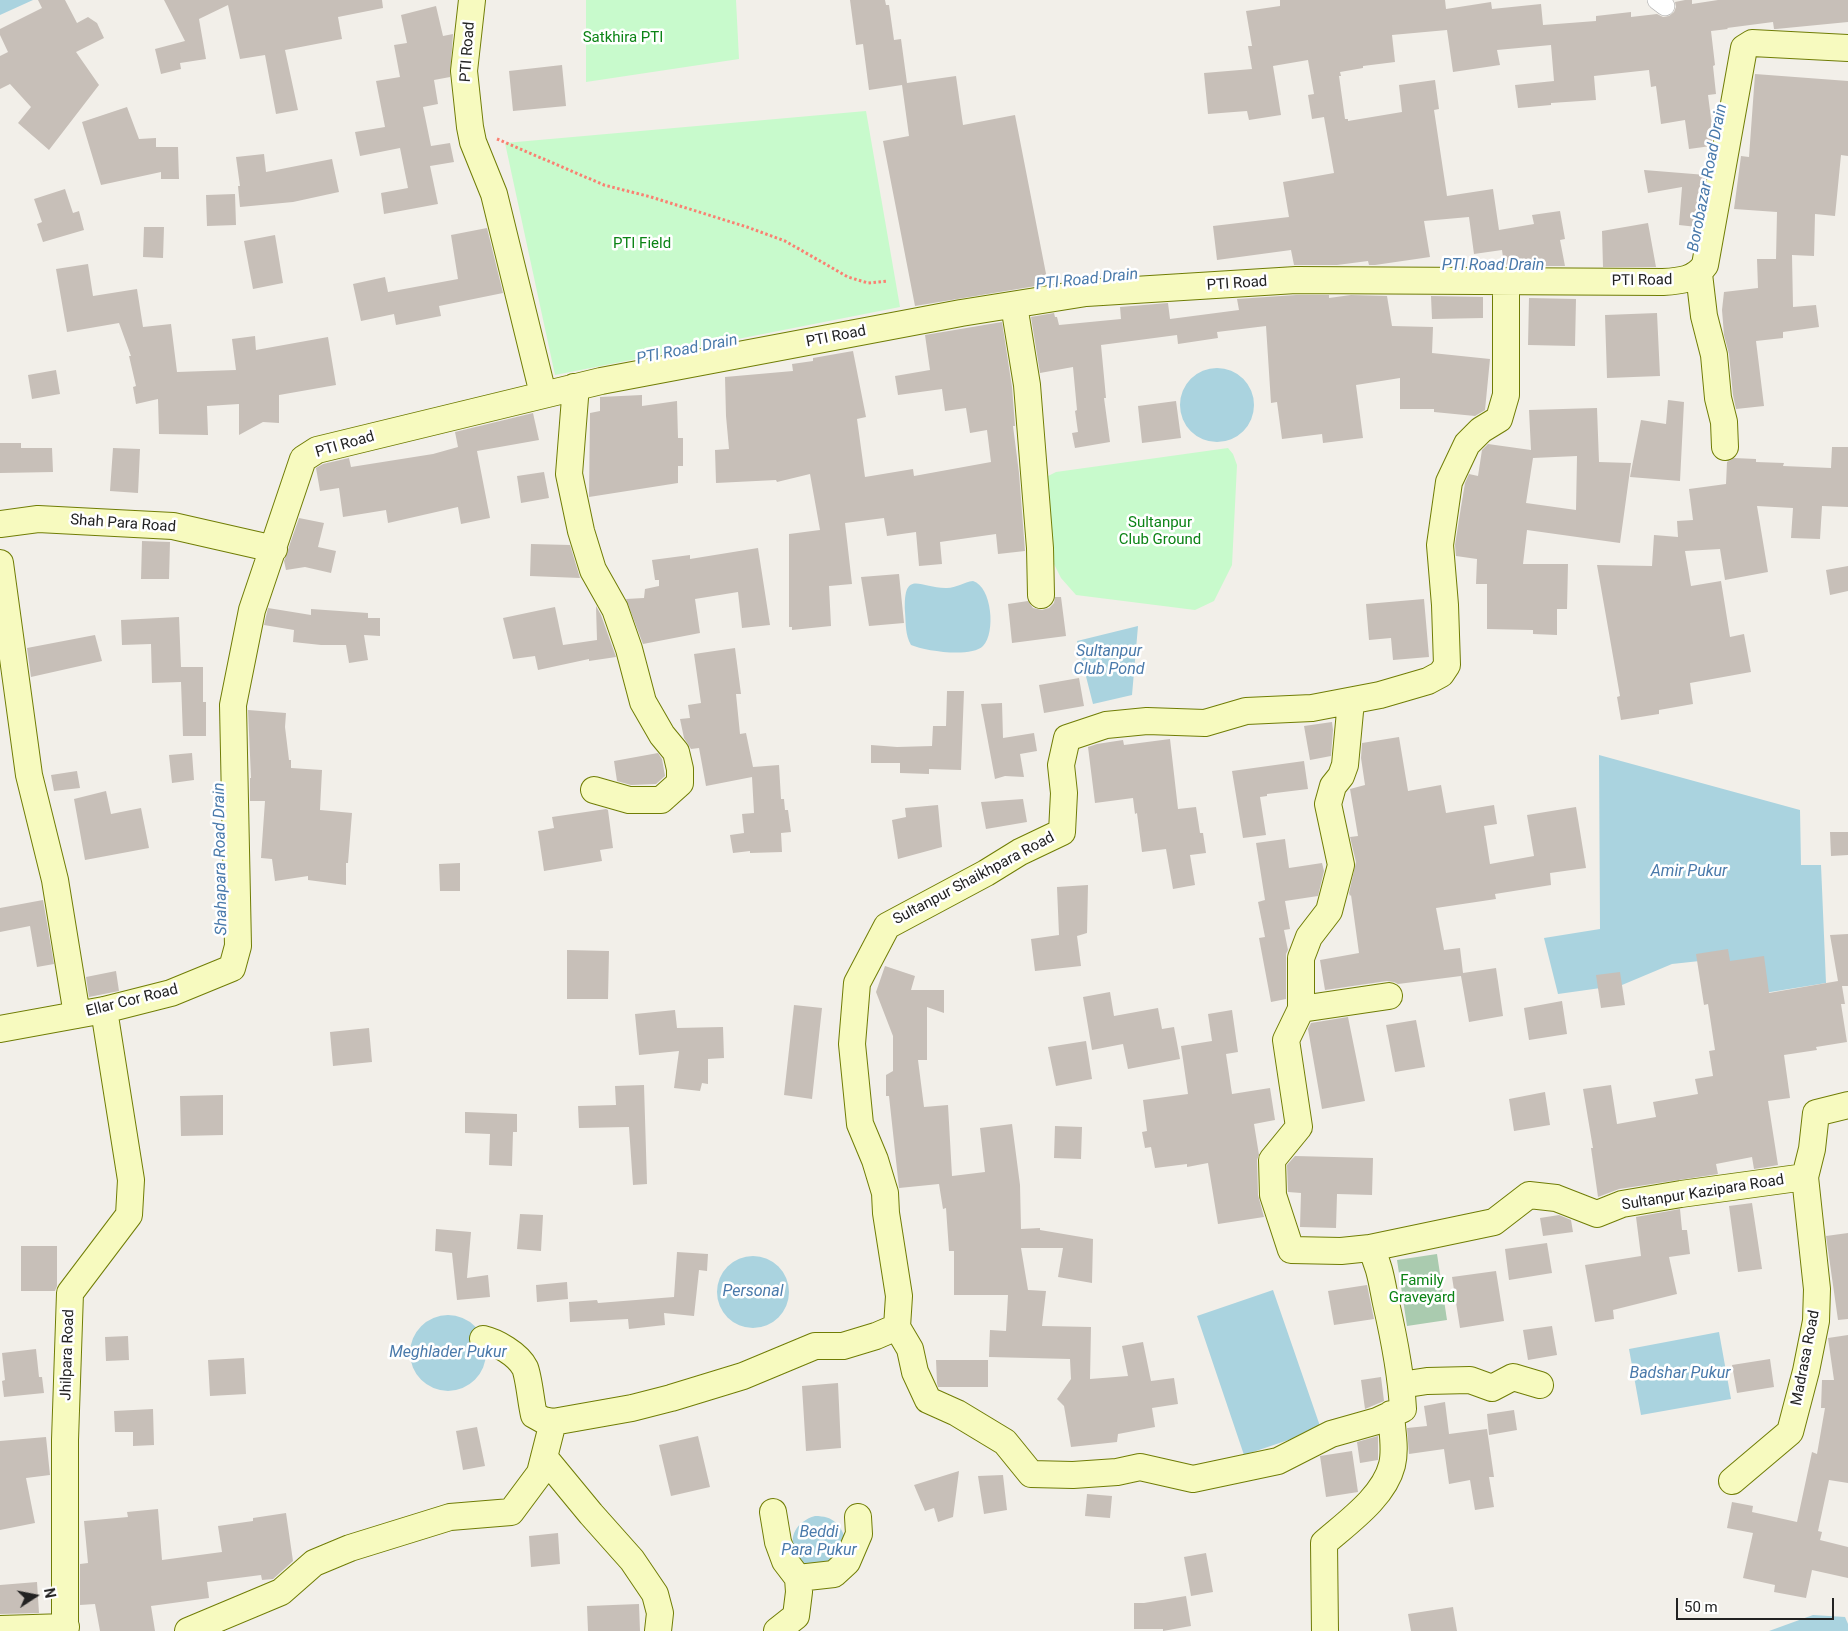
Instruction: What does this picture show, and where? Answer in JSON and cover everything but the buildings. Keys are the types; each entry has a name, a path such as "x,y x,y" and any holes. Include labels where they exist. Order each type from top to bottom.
{"street":[{"name":"PTI Road","path":"472,0 464,72 470,127 473,142 494,194 543,394"},
{"path":"1725,447 1724,422 1718,398 1714,355 1704,316 1699,274 1705,265 1744,48 1752,42 1848,48"},
{"name":"PTI Road","path":"252,610 303,460 317,450 543,394 706,361 1086,293 1296,280 1663,282 1687,279 1699,274"},
{"name":"Sultanpur Shaikhpara Road","path":"897,1327 899,1296 886,1213 885,1193 875,1160 860,1124 852,1044 857,983 887,926 986,873 1020,852 1062,832 1064,793 1061,765 1067,738 1106,725 1148,721 1205,723 1246,711 1312,708 1380,695 1428,681 1441,674 1447,665 1440,545 1449,482 1467,444 1481,430 1499,419 1506,396 1506,282"},
{"path":"1014,305 1027,385 1040,548 1041,594"},
{"path":"574,388 575,398 569,474 581,532 593,570 615,609 629,649 643,702 662,735 676,752 680,769 680,783 661,800 629,800 594,790"},
{"name":"Shah Para Road","path":"0,524 38,520 173,526 274,549"},
{"path":"0,563 30,775 54,880 77,1015"},
{"name":"Ellar Cor Road","path":"0,1029 104,1010 171,993 232,968 238,946 233,706 252,610"},
{"path":"483,1339 495,1342 512,1354 524,1367 534,1415 543,1420 553,1422 632,1408 671,1398 743,1376 815,1346 843,1346 876,1336 897,1327 910,1349 915,1372 928,1400 958,1413 1005,1442 1031,1474 1073,1475 1117,1472 1140,1468 1193,1479 1278,1461 1331,1434 1377,1421 1403,1409 1400,1371 1380,1272 1376,1258 1370,1248 1341,1251 1291,1250 1273,1194 1272,1160 1298,1127 1286,1040 1301,1009 1301,958 1309,937 1329,911 1341,865 1328,804 1333,786 1341,776 1345,765 1351,700"},
{"path":"1301,1009 1389,996"},
{"name":"Jhilpara Road","path":"65,1629 65,1440 70,1293 129,1215 130,1180 104,1010"},
{"name":"Sultanpur Kazipara Road","path":"1370,1248 1494,1222 1529,1196 1556,1198 1597,1214 1622,1204 1805,1177 1812,1149 1816,1113 1848,1105"},
{"name":"Madrasa Road","path":"1732,1481 1790,1432 1806,1371 1816,1321 1817,1288 1805,1177"},
{"path":"1401,1384 1470,1380 1492,1388 1513,1377 1540,1385"},
{"path":"1325,1631 1324,1543 1376,1497 1392,1466 1391,1414"},
{"path":"188,1631 281,1592 314,1563 350,1548 450,1517 510,1512 540,1473 553,1422"},
{"path":"544,1457 632,1560 655,1594 660,1613 658,1631"},
{"path":"773,1512 780,1549 785,1561 798,1578 799,1592 796,1616 777,1631"},
{"path":"798,1578 834,1574 847,1562 859,1534 858,1517"},
{"path":"352,1556 452,1523 511,1518"},
{"path":"0,1629 65,1629"}],"path":[{"path":"470,127 542,160 604,185 651,197 762,232 785,242 848,277 868,284 888,281"}],"green space":[{"name":"Satkhira PTI","path":"586,0 736,0 739,59 586,82"},
{"name":"PTI Field","path":"866,111 900,307 555,375 505,143"},
{"name":"Sultanpur Club Ground","path":"1228,448 1233,454 1237,465 1232,565 1214,601 1195,610 1076,595 1061,578 1051,558 1042,479 1056,472"},
{"name":"Family Graveyard","path":"1437,1254 1447,1320 1407,1326 1397,1260"}],"water":[{"path":"0,0 33,0 0,15"},
{"path":"1210,368 1224,368 1238,374 1248,384 1254,398 1252,419 1238,436 1224,442 1210,442 1196,436 1186,426 1180,412 1180,398 1186,384 1196,374"},
{"path":"973,581 984,592 990,611 990,631 983,646 977,650 959,653 937,651 911,645 907,633 905,612 907,589 911,585 916,584 947,588"},
{"name":"Sultanpur Club Pond","path":"1138,626 1132,695 1093,704 1077,641"},
{"name":"Amir Pukur","path":"1599,755 1800,810 1801,865 1821,865 1826,983 1758,994 1709,960 1672,964 1622,985 1558,994 1544,938 1600,929"},
{"name":"Personal","path":"760,1256 779,1266 787,1278 789,1292 787,1306 779,1318 767,1326 746,1328 727,1318 719,1306 717,1285 727,1266 739,1258"},
{"path":"1273,1290 1321,1429 1244,1455 1197,1316"},
{"name":"Meghlader Pukur","path":"448,1315 462,1318 475,1326 483,1339 486,1353 483,1367 475,1380 462,1388 448,1391 434,1388 421,1380 413,1367 410,1353 413,1339 421,1326 434,1318"},
{"name":"Badshar Pukur","path":"1719,1332 1731,1399 1641,1415 1629,1349"},
{"name":"Beddi Para Pukur","path":"815,1516 831,1519 839,1526 844,1535 846,1541 834,1564 817,1567 807,1566 800,1561 793,1548 795,1530 803,1522"},
{"path":"1813,1615 1845,1617 1848,1631 1769,1631"}],"water label":[{"name":"Borobazar Road Drain","path":"1708,178"},
{"name":"PTI Road Drain","path":"1493,266"},
{"name":"PTI Road Drain","path":"1087,280"},
{"name":"PTI Road Drain","path":"687,350"},
{"name":"Shahapara Road Drain","path":"221,859"}]}
